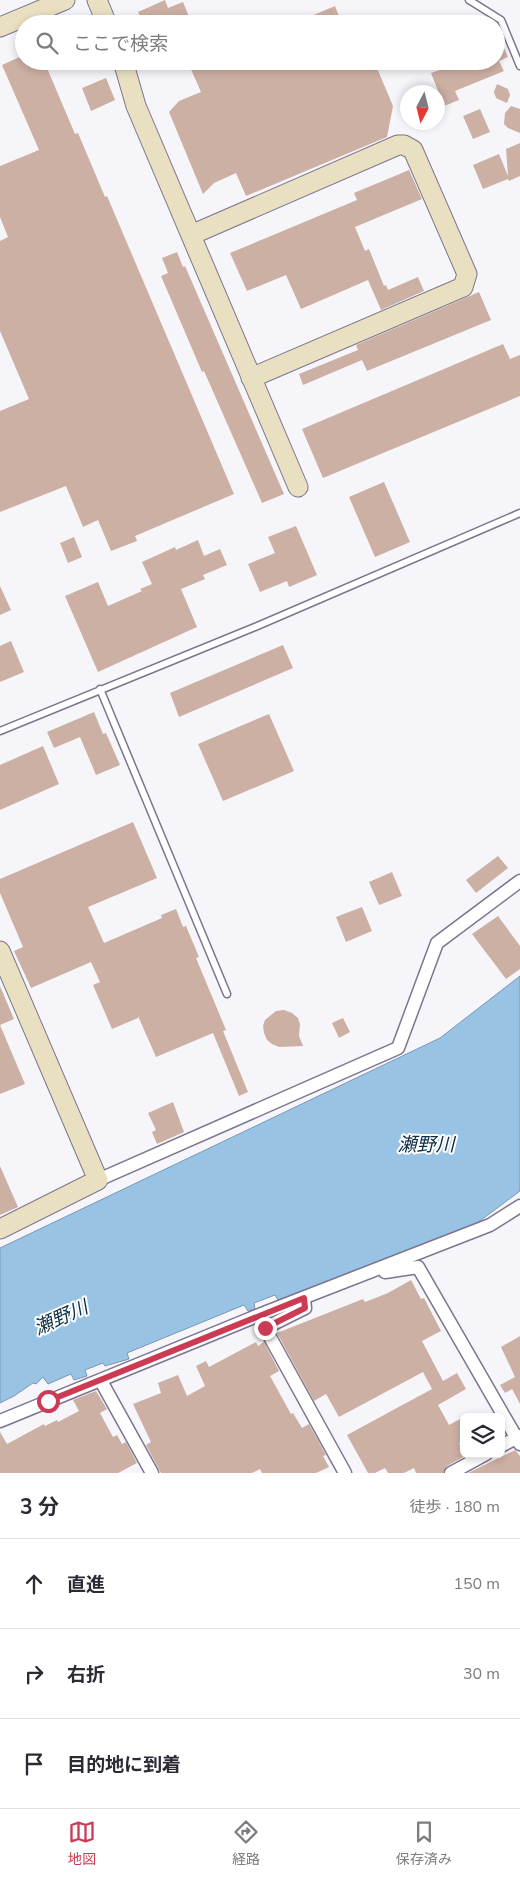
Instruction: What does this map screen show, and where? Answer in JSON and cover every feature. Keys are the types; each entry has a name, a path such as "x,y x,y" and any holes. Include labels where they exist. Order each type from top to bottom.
{"street":[{"path":"30,15 65,0"},
{"path":"97,0 103,15"},
{"path":"0,28 15,22"},
{"path":"126,70 136,106 298,487"},
{"path":"190,235 398,145 404,145 413,150 467,274 463,288 251,378"},
{"path":"0,1229 98,1180 398,1048 437,943 520,881"},
{"path":"0,951 98,1180"},
{"path":"0,1421 490,1225 520,1206"},
{"path":"363,1276 418,1267 519,1439 505,1444"},
{"path":"304,1298 305,1308 265,1328 345,1473"},
{"path":"101,1381 152,1473"},
{"path":"451,1473 479,1458"}],"lane":[{"path":"469,0 493,15"},
{"path":"505,30 520,66"},
{"path":"0,731 254,627 520,513"},
{"path":"100,689 227,994"}],"water":[{"name":"瀬野川","path":"520,976 520,1191 477,1223 278,1300 275,1295 254,1303 255,1309 248,1311 244,1305 127,1353 129,1359 105,1366 103,1363 85,1370 87,1376 74,1380 71,1374 48,1384 43,1377 36,1384 33,1383 0,1403 0,1248 440,1038"}],"building":[{"path":"165,0 168,8 183,2 188,15 139,15 138,12"},
{"path":"335,6 338,15 314,15"},
{"path":"15,59 15,70 48,70 75,134 78,133 105,197 107,196 234,494 135,536 137,541 111,551 98,520 83,527 66,486 0,512 0,411 29,399 0,331 0,241 8,237 0,217 0,166 39,150 2,65"},
{"path":"191,70 378,70 393,106 387,137 246,196 236,173 214,183 203,194 169,112 179,101 201,92"},
{"path":"440,70 504,71 455,91 459,100 445,106 445,85 436,85 431,73"},
{"path":"106,78 115,100 91,111 82,88"},
{"path":"497,84 508,89 510,95 507,103 496,98 494,92"},
{"path":"511,106 520,109 520,133 508,128 504,124 505,113"},
{"path":"480,109 490,132 473,139 463,116"},
{"path":"520,143 520,176 483,189 473,165 499,154 508,176 506,149"},
{"path":"409,170 422,199 355,227 365,251 369,249 384,286 386,285 388,290 418,277 424,291 381,310 368,280 301,309 286,275 247,291 230,253 357,200 354,193"},
{"path":"177,252 183,267 185,266 284,494 262,503 204,371 202,372 161,276 168,273 162,258"},
{"path":"479,292 491,320 367,371 362,360 303,385 299,374 358,350 356,345"},
{"path":"503,344 510,359 520,355 520,396 323,478 302,429"},
{"path":"384,482 410,542 375,557 349,497"},
{"path":"296,526 317,575 289,587 287,581 260,592 248,564 275,553 268,537"},
{"path":"74,537 82,557 68,563 60,543"},
{"path":"198,540 204,556 220,549 227,565 203,575 205,579 181,589 197,627 98,672 65,596 98,582 108,606 142,591 140,589 152,584 142,562 175,547 176,550"},
{"path":"0,586 11,610 0,615"},
{"path":"11,641 24,672 0,682 0,646"},
{"path":"283,645 293,668 179,717 170,693"},
{"path":"94,712 103,734 106,733 120,765 96,775 80,737 54,748 47,732"},
{"path":"269,714 294,771 223,801 198,744"},
{"path":"43,746 59,784 0,810 0,765"},
{"path":"133,822 157,878 88,907 104,943 162,918 161,915 176,909 183,927 186,926 199,957 196,958 226,1030 223,1031 248,1092 239,1096 213,1033 156,1057 138,1016 138,1018 112,1029 93,985 100,982 91,962 31,988 14,951 23,947 0,893 0,879"},
{"path":"498,856 508,868 476,893 466,880"},
{"path":"392,872 402,896 379,905 369,882"},
{"path":"362,907 372,931 346,942 336,917"},
{"path":"498,916 520,946 520,969 506,979 472,934"},
{"path":"0,986 14,1019 0,1025"},
{"path":"284,1010 298,1018 300,1024 299,1036 303,1046 279,1047 267,1040 263,1026 265,1020 276,1011"},
{"path":"343,1018 350,1032 339,1038 332,1023"},
{"path":"0,1025 25,1084 0,1094"},
{"path":"173,1102 184,1132 157,1144 152,1132 156,1130 148,1113"},
{"path":"0,1166 18,1207 0,1215"},
{"path":"411,1280 421,1299 424,1298 441,1331 422,1341 443,1381 457,1373 466,1389 438,1405 449,1425 460,1419 459,1443 461,1458 447,1466 443,1473 416,1473 414,1468 404,1473 388,1473 385,1468 375,1473 368,1473 347,1435 432,1389 423,1372 339,1417 326,1394 314,1401 277,1333 363,1299 365,1302 388,1293"},
{"path":"520,1336 520,1404 512,1389 505,1393 500,1385 515,1377 501,1347"},
{"path":"256,1342 258,1346 264,1342 279,1371 270,1376 291,1414 293,1413 302,1428 309,1424 326,1455 323,1456 329,1467 316,1473 262,1473 260,1469 252,1473 161,1473 146,1445 151,1442 133,1404 161,1393 158,1383 178,1375 187,1396 205,1386 196,1366 206,1361 209,1367"},
{"path":"96,1391 107,1409 100,1413 113,1437 117,1435 122,1444 126,1442 137,1463 118,1473 0,1473 0,1432 7,1444 44,1424 45,1426 57,1420 58,1422 79,1411 73,1400"},
{"path":"515,1450 520,1456 520,1473 468,1473 499,1458 505,1458 505,1455"}],"route":[{"path":"48,1401 304,1298 305,1308 265,1328"}]}
